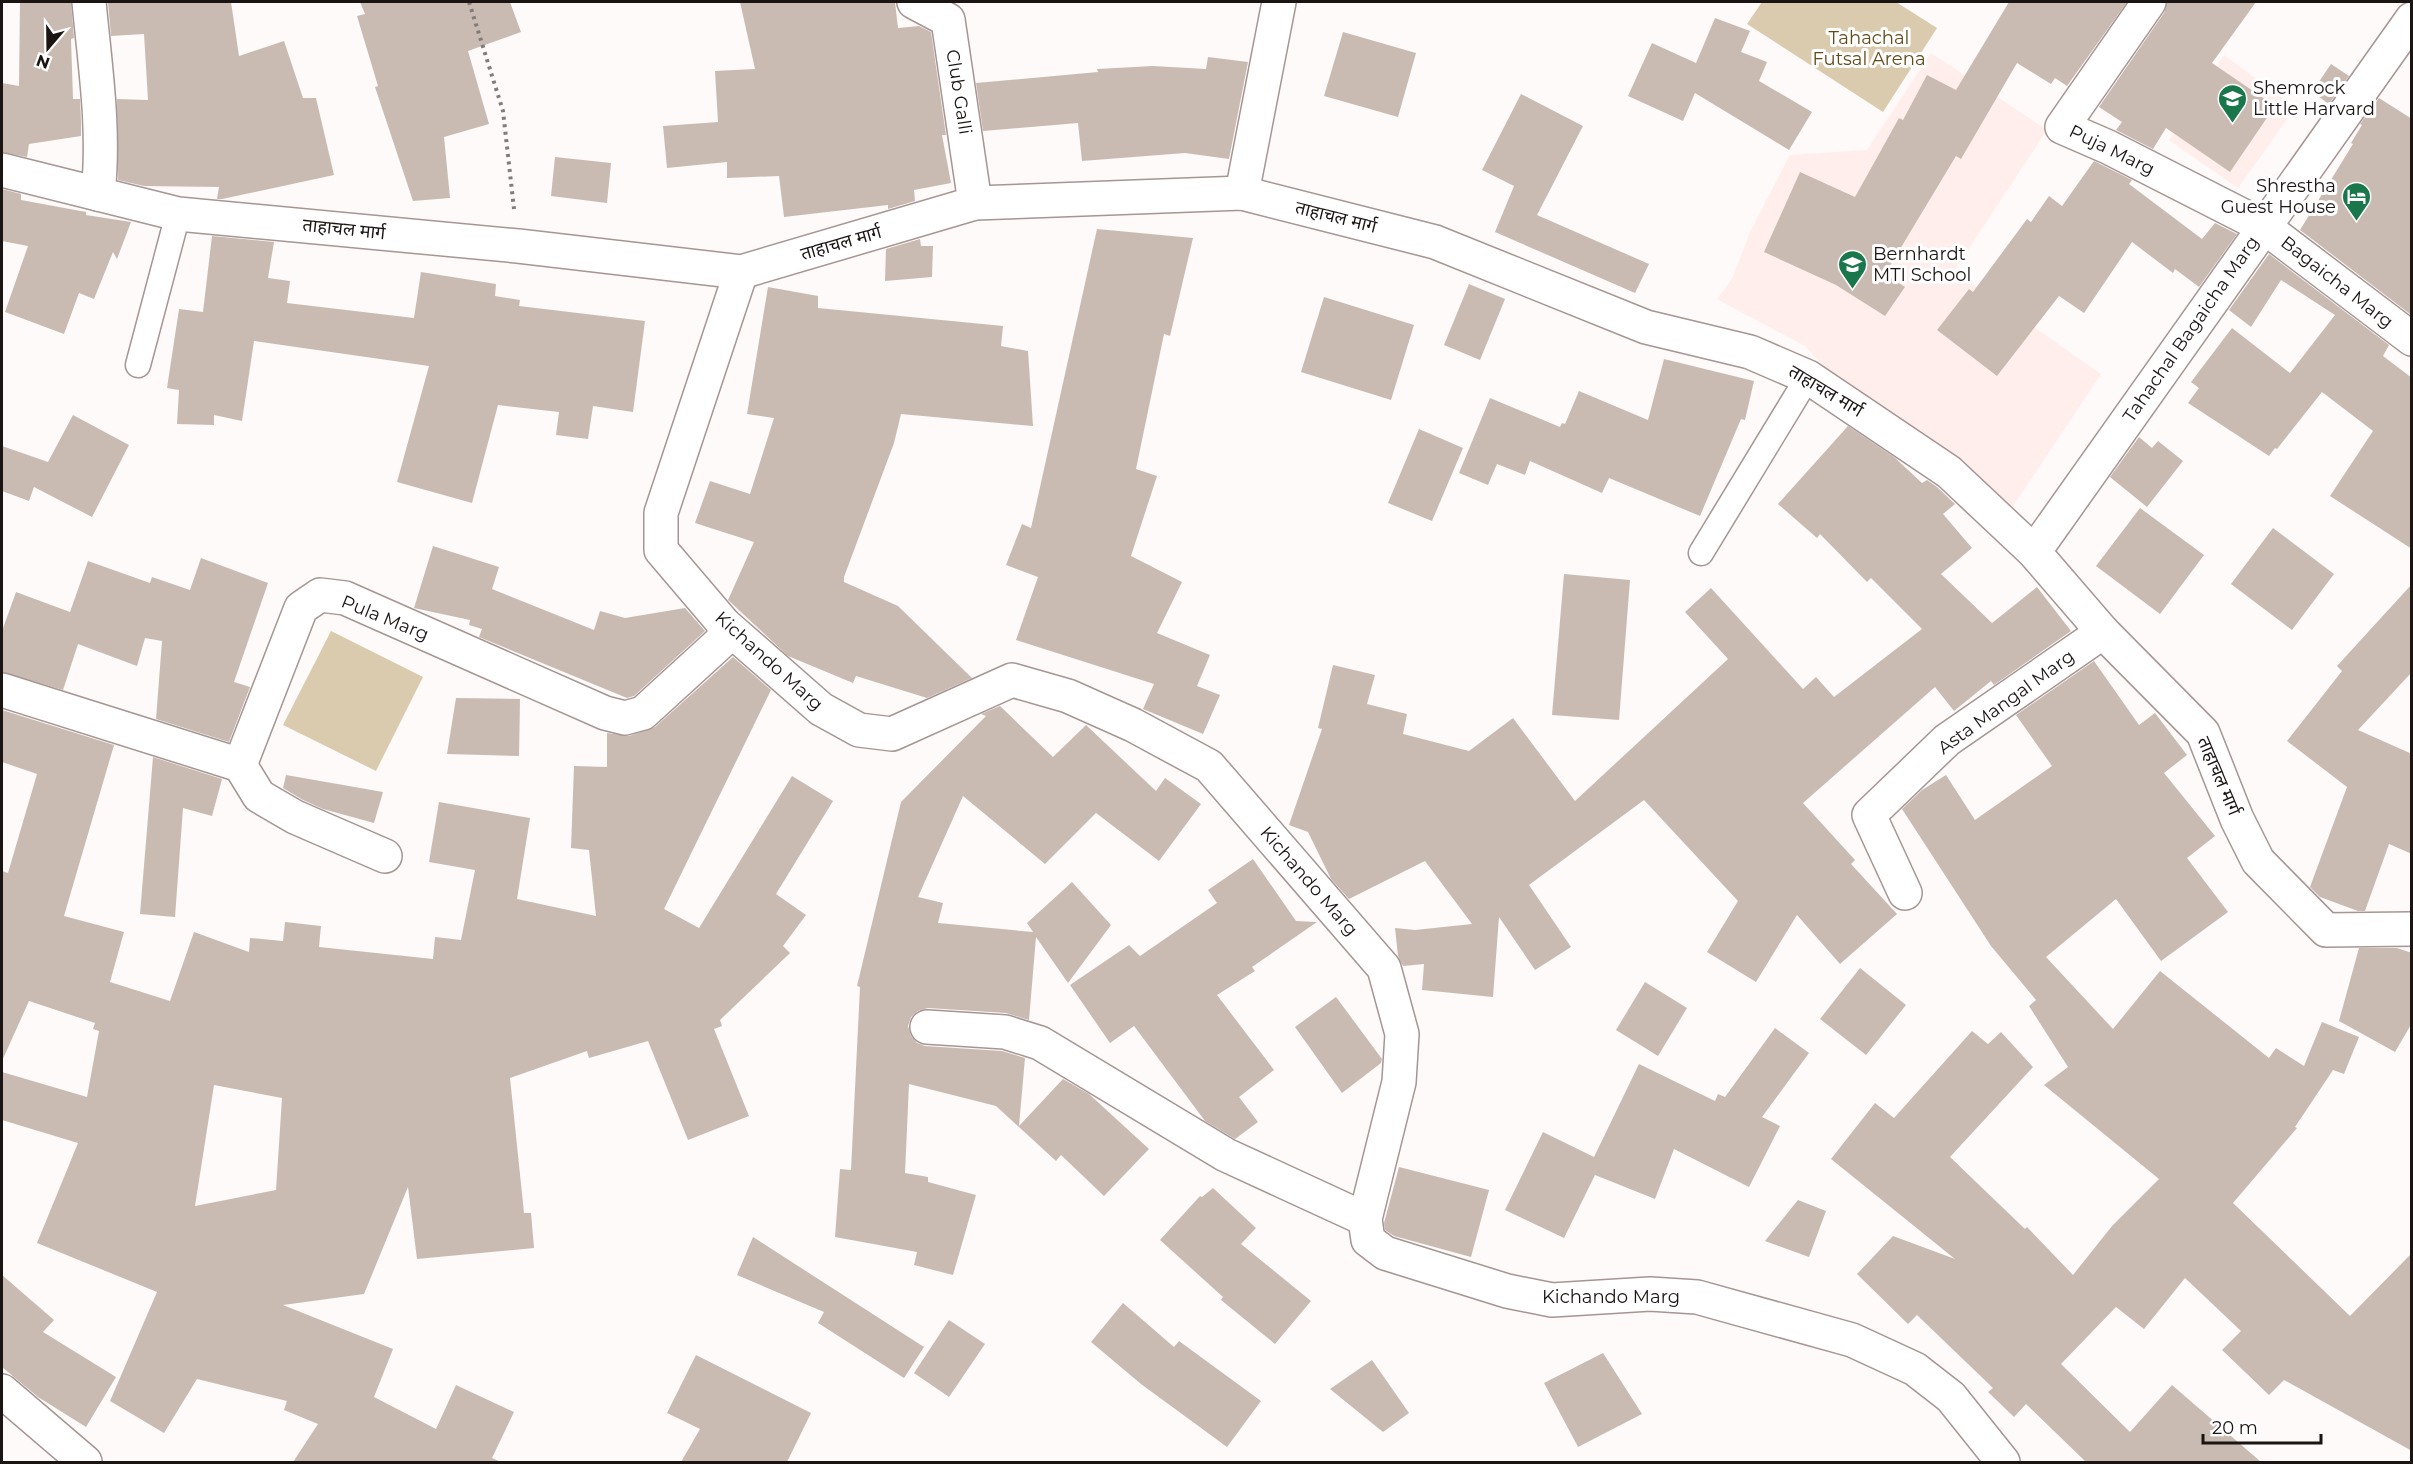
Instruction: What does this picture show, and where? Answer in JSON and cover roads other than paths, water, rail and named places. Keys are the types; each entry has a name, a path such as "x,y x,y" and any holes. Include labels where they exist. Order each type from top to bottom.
{"street":[{"path":"89,2 99,88 101,162 98,194"},
{"name":"Club Galli","path":"914,2 948,20 975,203"},
{"path":"1242,193 1279,2"},
{"name":"Puja Marg","path":"2149,2 2062,127 2109,147 2264,226"},
{"name":"Tahachal Bagaicha Marg","path":"2034,552 2412,19"},
{"name":"ताहाचल मार्ग","path":"2,170 178,214 518,246 741,272 975,203 1242,193 1435,242 1647,327 1750,352 1808,377 1949,472 2034,552 2103,632 2203,733 2236,819 2258,861 2326,930 2412,929"},
{"name":"Bagaicha Marg","path":"2264,226 2409,332"},
{"name":"Kichando Marg","path":"741,272 661,513 661,550 724,624 821,709 860,730 892,734 1012,680 1068,696 1133,725 1209,766 1384,968 1402,1034 1399,1082 1365,1219 1368,1240 1385,1253 1507,1291 1552,1300 1650,1294 1697,1298 1852,1340 1916,1369 1951,1397 2003,1462"},
{"name":"Pula Marg","path":"240,765 301,608 320,595 345,598 605,713 625,718 643,713 724,639 724,624"},
{"name":"Asta Mangal Marg","path":"1905,892 1869,815 1947,740 2103,632"},
{"path":"2,690 240,765 259,796 295,817 385,856"},
{"path":"927,1027 1005,1032 1040,1043 1226,1155 1365,1219"},
{"path":"2,1392 84,1462"}],"lane":[{"path":"138,365 178,214"},
{"path":"1701,553 1808,377"}],"place":[{"name":"Shemrock Little Harvard","path":"2232,124"},
{"name":"Shrestha Guest House","path":"2357,222"},
{"name":"Bernhardt MTI School","path":"1852,290"}],"park label":[{"name":"Tahachal Futsal Arena","path":"1869,48"}]}
